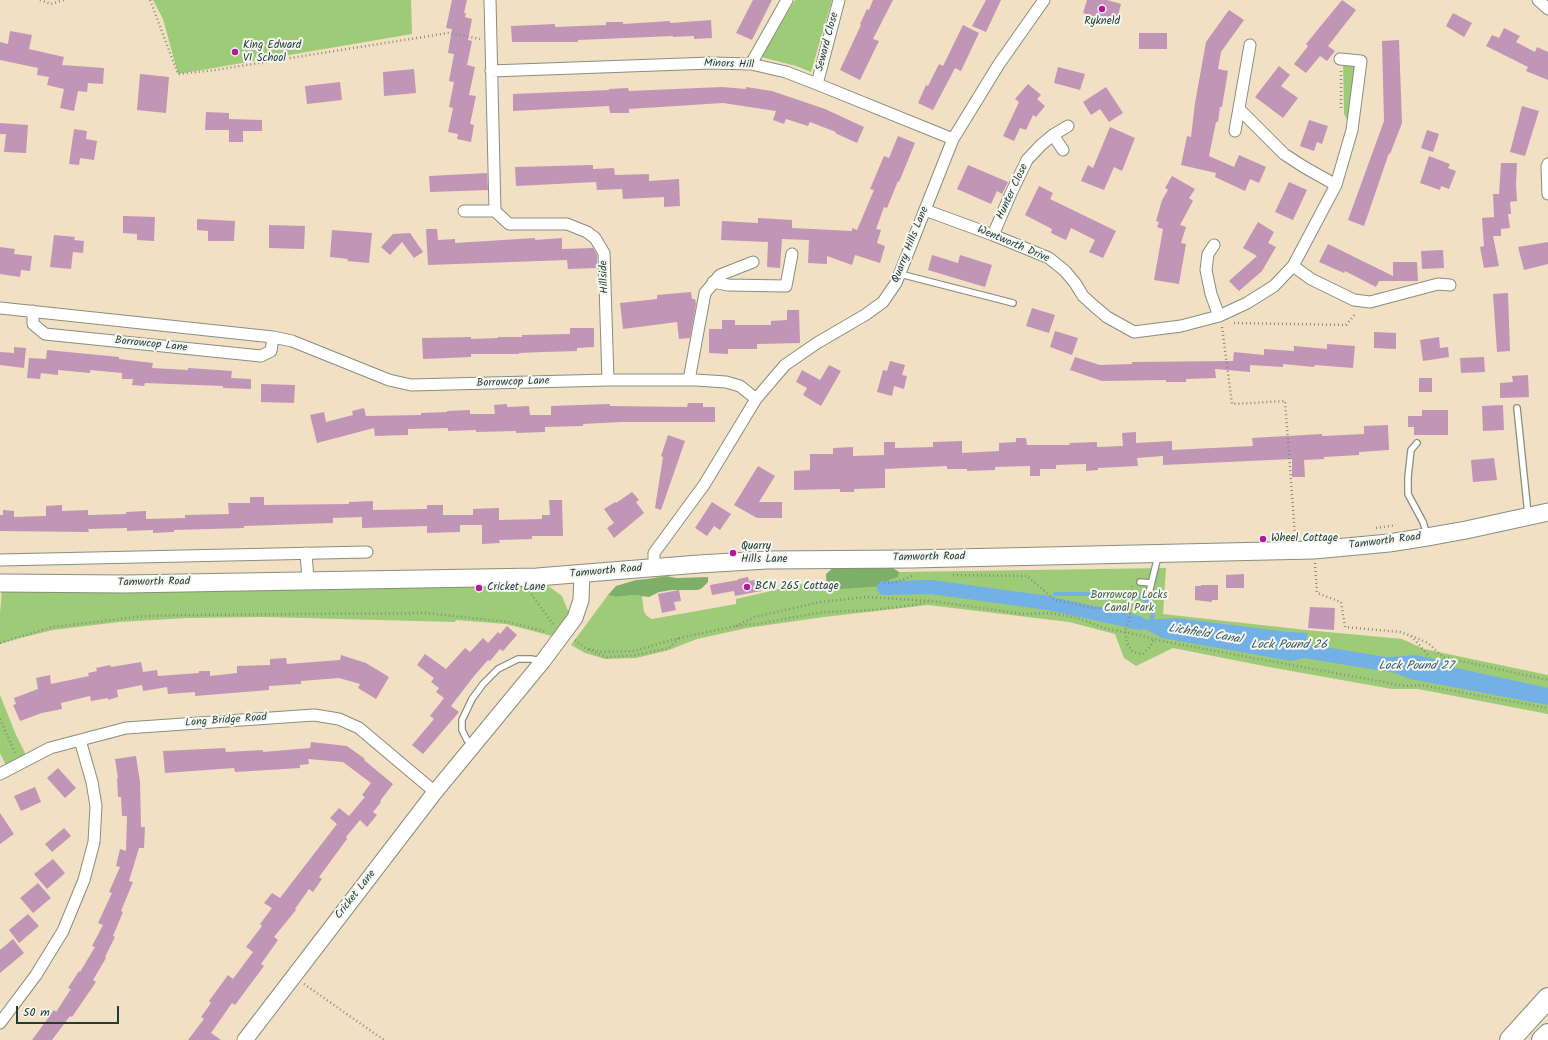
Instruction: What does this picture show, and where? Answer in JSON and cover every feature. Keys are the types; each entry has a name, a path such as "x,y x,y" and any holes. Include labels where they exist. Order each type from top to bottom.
{"highway":[{"path":"1510,1040 1548,998"},
{"path":"1542,1040 1548,1034"}],"main road":[{"name":"Tamworth Road","path":"0,584 125,584 308,580 519,578 767,560 1314,550 1389,543 1427,537 1548,512"}],"street":[{"path":"464,211 495,211 490,0"},
{"path":"751,64 787,0"},
{"name":"Seward Close","path":"817,84 839,0"},
{"name":"Quarry Hills Lane","path":"654,567 654,553 704,485 756,399 785,366 817,344 866,315 883,302 896,283 900,274 953,139 998,64 1044,0"},
{"path":"1538,0 1548,9"},
{"path":"1235,131 1250,45"},
{"name":"Wentworth Drive","path":"925,210 993,235 1049,258 1065,271 1083,296 1094,306 1107,317 1134,332 1220,319 1274,286 1293,266 1336,185 1352,130 1360,61 1340,58"},
{"name":"Minors Hill","path":"491,71 711,63 751,64 786,72 953,139"},
{"path":"1239,109 1284,154 1336,185"},
{"name":"Hunter Close","path":"993,235 1027,160 1053,135 1068,126"},
{"path":"1053,135 1062,150"},
{"path":"1548,164 1548,194"},
{"name":"Hillside","path":"495,211 509,224 567,224 587,232 595,238 604,253 608,380"},
{"path":"1214,245 1208,254 1206,270 1211,294 1220,319"},
{"path":"713,282 728,286 786,286 792,254"},
{"path":"689,380 704,293 720,275 753,262"},
{"path":"1293,266 1311,279 1331,290 1354,300 1370,302 1438,284 1450,285"},
{"name":"Borrowcop Lane","path":"0,308 273,337 292,341 389,380 410,385 608,380 689,380 726,382 740,386 756,399"},
{"name":"Borrowcop Lane","path":"33,311 33,324 46,334 261,356 271,351 273,337"},
{"path":"0,560 367,552"},
{"path":"306,553 308,580"},
{"name":"Cricket Lane","path":"245,1040 435,792 543,661 575,618 581,600 582,574"},
{"name":"Long Bridge Road","path":"0,774 50,748 126,728 297,715 339,719 359,728 435,792"},
{"path":"0,1023 36,975 63,931 84,880 94,842 96,806 92,782 80,740"}],"lane":[{"path":"900,274 1013,303"},
{"path":"1517,408 1528,516"},
{"path":"1417,443 1411,450 1408,494 1423,522 1427,537"},
{"path":"1149,593 1159,554"},
{"path":"1140,582 1151,583"},
{"path":"474,745 467,740 462,730 462,720 472,699 483,684 498,669 518,659 543,661"}],"path":[{"path":"40,0 51,4 64,0"},
{"path":"150,0 178,74 215,70 448,33 490,41"},
{"path":"1340,58 1341,115 1352,130"},
{"path":"1230,322 1346,325 1355,313 1370,302"},
{"path":"1220,319 1232,404 1285,401 1295,537"},
{"path":"1314,550 1317,593 1341,602 1345,627 1400,632 1428,643 1443,657 1548,680"},
{"path":"884,583 894,583 915,574"},
{"path":"952,575 1027,576 1055,600 1094,608 1119,608 1131,599"},
{"path":"519,578 561,636"},
{"path":"1131,592 1130,615 1126,632 1127,643 1133,652 1143,654 1154,639"},
{"path":"736,626 755,617 820,602 866,597 930,601 1024,614 1050,613 1078,618 1107,629 1154,639 1405,686 1421,685 1548,708"},
{"path":"679,638 669,648 636,655 607,657 585,648 602,652 634,651 679,638 736,626 756,624 823,612 873,610 914,606 930,601"},
{"path":"0,643 52,627 144,616 271,614 426,613 508,622 561,636"},
{"path":"1409,635 1430,658"},
{"path":"0,719 19,763"},
{"path":"293,977 384,1040"}],"green space":[{"name":"King Edward VI School","path":"153,0 411,0 412,34 178,74 163,19"},
{"path":"795,0 832,0 811,72 796,66 761,57"},
{"path":"1343,61 1357,63 1350,125 1344,114"},
{"name":"Borrowcop Locks Canal Park","path":"891,567 899,572 1166,568 1163,614 1402,639 1424,649 1548,675 1548,714 1418,689 1392,689 1173,648 1136,666 1124,658 1115,634 1069,622 928,605 824,617 747,628 697,639 669,650 636,658 605,659 585,653 571,645 608,595 616,597 634,595 642,596 644,612 652,619 736,604 736,599 810,582 827,589 826,574 833,568"},
{"path":"891,567 899,572 898,577 889,580 884,586 827,590 826,574 833,568"},
{"path":"666,576 676,578 708,577 708,582 698,590 672,590 659,592 649,597 634,595 616,597 608,595 616,586 636,580"},
{"path":"329,585 547,585 562,596 568,614 552,636 506,624 456,620 455,622 264,617 187,618 119,622 53,630 0,644 2,590"},
{"path":"0,695 16,735 26,755 6,765 0,753"}],"water":[{"name":"Lock Pound 26","path":"1121,614 1148,620 1176,618 1288,632 1308,633 1306,638 1310,645 1318,648 1318,652 1317,655 1291,661 1162,638 1145,629 1119,622"},
{"name":"Lock Pound 27","path":"1415,655 1444,661 1447,666 1548,688 1548,705 1410,679 1378,666 1380,658"}],"building":[{"path":"452,0 467,0 464,13 466,13 465,17 472,19 468,40 472,41 467,65 475,67 469,95 476,96 470,124 474,125 471,142 457,139 458,134 448,132 453,108 449,107 454,82 449,81 454,54 448,53 452,29 446,28"},
{"path":"753,0 772,0 752,40 736,33"},
{"path":"873,0 893,0 873,39 879,41 860,80 840,70 867,9 869,10"},
{"path":"986,0 1001,0 986,32 972,26"},
{"name":"Rykneld","path":"1087,0 1107,0 1121,4 1116,23 1083,13"},
{"path":"1342,0 1356,10 1328,46 1335,51 1327,61 1320,56 1306,73 1294,64 1308,46 1306,44"},
{"path":"1229,10 1244,20 1221,52 1218,69 1228,71 1222,107 1220,107 1218,122 1216,122 1209,156 1234,167 1239,155 1266,167 1259,183 1250,179 1245,191 1215,177 1216,173 1181,165 1187,136 1191,137 1195,103 1206,42"},
{"path":"1453,13 1472,23 1464,37 1446,26"},
{"path":"711,20 712,38 694,39 694,36 673,36 578,40 578,42 512,42 511,26 555,24 555,27 606,25 606,22 623,22 623,24"},
{"path":"963,25 979,33 961,71 955,68 933,110 918,103 926,85 928,86 939,64 943,66"},
{"path":"1504,28 1520,36 1516,42 1535,52 1537,47 1548,52 1548,80 1526,71 1528,67 1486,46 1492,35 1499,38"},
{"path":"10,31 32,35 29,49 64,57 62,65 104,68 103,84 88,83 87,92 78,91 74,111 60,108 64,89 47,85 49,77 37,75 38,68 0,60 0,42 8,44"},
{"path":"1139,33 1167,33 1167,49 1139,49"},
{"path":"1399,40 1402,123 1390,154 1389,153 1364,226 1348,220 1384,121 1382,41"},
{"path":"1279,66 1290,75 1281,86 1298,98 1283,118 1255,97"},
{"path":"1058,67 1085,74 1080,90 1054,83"},
{"path":"414,69 416,93 384,96 383,72"},
{"path":"140,74 169,77 166,113 137,110"},
{"path":"340,82 342,100 307,104 305,86"},
{"path":"1028,84 1041,95 1037,99 1045,106 1036,117 1033,115 1026,130 1020,128 1014,141 1003,136 1019,102 1015,99"},
{"path":"722,87 746,89 746,87 772,91 825,109 864,127 857,143 835,133 836,132 810,122 808,126 786,119 784,124 773,120 776,111 723,103 629,109 629,113 610,113 609,106 513,111 513,94 628,88 629,91"},
{"path":"1106,87 1123,113 1109,122 1100,109 1091,115 1083,102"},
{"path":"1522,106 1539,111 1525,156 1510,152"},
{"path":"206,112 229,113 229,119 262,120 262,131 243,131 243,142 229,142 229,130 205,130"},
{"path":"1309,120 1328,126 1322,144 1317,142 1314,151 1300,146"},
{"path":"0,123 28,125 26,153 4,152 6,134 0,134"},
{"path":"1110,127 1135,138 1122,171 1114,167 1104,190 1081,181 1088,165 1093,168"},
{"path":"74,129 87,131 86,139 97,141 94,160 80,158 79,165 69,164"},
{"path":"1427,130 1439,134 1433,152 1421,148"},
{"path":"898,136 915,143 887,208 884,207 876,229 881,230 877,243 885,246 880,263 855,255 852,265 827,256 827,264 808,263 809,240 782,239 780,268 767,267 768,242 721,240 722,221 758,223 758,218 792,220 792,228 852,231 852,228 857,230 874,190 870,189 884,156 889,158"},
{"path":"1429,156 1450,164 1448,168 1456,171 1449,189 1441,186 1440,190 1420,183"},
{"path":"1501,163 1517,163 1517,201 1510,202 1511,214 1508,214 1510,228 1501,229 1501,236 1493,236 1499,266 1484,268 1480,247 1484,246 1482,218 1494,217 1493,194 1499,194"},
{"path":"593,165 593,169 614,168 615,175 649,174 649,181 679,179 680,206 664,207 664,197 623,199 622,189 597,190 596,182 516,186 515,167"},
{"path":"968,165 1008,182 1002,194 997,191 991,204 957,189"},
{"path":"487,173 488,190 430,192 429,176"},
{"path":"1172,176 1195,189 1189,198 1193,201 1180,225 1186,227 1181,243 1186,244 1179,284 1154,280 1163,229 1157,227 1159,222 1156,221 1162,200 1168,190 1165,188"},
{"path":"1289,182 1307,190 1293,220 1275,212"},
{"path":"1039,186 1053,193 1050,199 1116,231 1103,258 1089,252 1095,240 1071,228 1066,240 1051,233 1052,229 1025,215"},
{"path":"123,216 155,217 154,241 137,240 137,234 123,233"},
{"path":"197,219 235,221 234,241 208,241 208,231 197,230"},
{"path":"1258,222 1274,232 1268,243 1276,247 1262,271 1239,291 1229,281 1257,256 1243,248"},
{"path":"269,225 305,226 304,249 269,248"},
{"path":"426,229 437,229 438,240 455,239 455,243 535,238 535,240 562,238 562,249 593,248 597,255 597,268 568,269 567,260 428,265"},
{"path":"332,230 372,233 369,263 347,261 348,259 330,257"},
{"path":"410,233 423,252 414,258 402,242 390,255 381,247 393,234"},
{"path":"54,235 75,237 74,240 84,241 83,253 73,252 71,269 50,267"},
{"path":"1548,242 1548,264 1524,270 1518,247"},
{"path":"1328,244 1393,276 1393,262 1417,262 1418,281 1379,281 1376,287 1345,271 1344,273 1319,262"},
{"path":"0,247 15,249 14,254 32,256 30,271 21,270 20,277 0,274"},
{"path":"1443,250 1444,268 1422,269 1421,251"},
{"path":"932,255 958,263 960,255 992,265 985,287 928,270"},
{"path":"691,292 692,299 695,299 696,304 690,338 679,339 677,322 623,329 620,303 657,299 657,295"},
{"path":"1508,293 1510,351 1497,352 1493,294"},
{"path":"1032,308 1055,315 1049,333 1026,326"},
{"path":"787,310 799,310 800,343 757,344 757,349 728,349 728,354 709,353 709,329 722,329 722,320 735,320 735,325 771,325 771,321 787,320"},
{"path":"570,328 594,328 594,347 577,348 577,351 519,354 471,354 471,357 423,359 422,338 471,337 471,339 522,337 522,335 570,334"},
{"path":"1055,331 1078,338 1072,355 1050,347"},
{"path":"1374,332 1396,333 1396,349 1374,348"},
{"path":"1439,337 1440,348 1448,347 1449,357 1423,361 1420,340"},
{"path":"1327,344 1355,346 1353,368 1315,365 1314,367 1283,364 1283,367 1250,365 1250,372 1215,369 1216,378 1186,379 1186,382 1166,382 1166,380 1102,381 1070,370 1075,357 1100,365 1132,364 1132,362 1233,361 1234,352 1264,355 1264,349 1294,351 1294,346 1327,349"},
{"path":"14,347 26,348 24,368 0,365 0,352 14,353"},
{"path":"47,350 119,357 119,359 153,363 152,368 188,370 188,368 232,371 231,378 251,379 251,389 223,388 223,386 145,383 144,386 132,385 133,379 122,379 122,373 90,370 90,373 58,370 58,375 41,373 40,379 27,378 29,358 46,359"},
{"path":"1484,357 1485,372 1461,373 1460,358"},
{"path":"890,361 905,365 902,375 907,376 904,389 894,386 892,396 877,392 883,370 887,371"},
{"path":"829,365 841,371 821,406 803,395 807,388 796,382 802,370 820,380"},
{"path":"1528,375 1529,397 1500,398 1500,383 1513,382 1512,376"},
{"path":"1419,378 1432,378 1432,392 1419,392"},
{"path":"261,384 295,385 294,403 261,402"},
{"path":"688,403 703,403 703,407 715,407 715,422 621,422 583,424 583,426 545,427 545,432 516,433 516,431 448,431 448,428 408,429 408,435 375,436 374,428 317,443 310,415 324,412 326,422 353,415 352,411 364,408 366,416 421,415 421,413 470,410 470,414 495,414 494,405 507,404 507,407 529,406 530,415 551,415 551,406 610,404 610,406 687,407"},
{"path":"1503,405 1504,430 1483,431 1482,406"},
{"path":"1422,410 1448,410 1448,435 1414,435 1414,427 1408,427 1408,416 1422,416"},
{"path":"1388,425 1389,450 1359,452 1359,455 1304,460 1305,477 1292,477 1292,459 1163,465 1163,456 1137,458 1138,466 1098,468 1098,470 1086,471 1086,464 1056,465 1056,469 1040,469 1040,476 1030,476 1030,466 995,467 995,470 967,471 967,469 947,469 947,466 885,469 885,488 854,489 854,492 840,492 840,489 794,490 794,471 810,470 810,454 833,454 833,448 853,447 853,456 884,455 884,442 895,442 895,448 933,447 933,442 962,441 962,453 999,451 999,443 1016,442 1016,438 1026,438 1027,445 1070,445 1069,443 1097,442 1097,447 1123,446 1122,433 1136,432 1136,443 1172,441 1172,450 1253,446 1252,438 1322,434 1322,436 1364,434 1364,426"},
{"path":"668,435 685,441 661,510 655,508 663,457 661,456"},
{"path":"1494,458 1497,480 1473,482 1471,460"},
{"path":"758,466 775,476 759,502 782,502 782,518 757,518 734,505"},
{"path":"632,492 639,500 636,502 644,513 614,538 607,528 614,523 604,509"},
{"path":"250,497 264,497 264,505 349,504 349,502 373,501 373,510 427,509 427,505 443,505 443,515 473,515 473,509 499,508 499,520 542,519 542,515 550,515 549,500 562,500 563,536 532,536 532,539 499,540 500,543 482,544 482,525 460,525 460,532 427,533 427,526 362,528 362,517 333,518 333,523 244,526 244,528 174,530 174,532 153,533 153,530 127,531 127,528 88,529 89,532 0,531 0,515 3,515 3,510 14,511 14,517 46,516 46,506 62,505 62,511 88,510 88,515 126,514 126,512 146,511 146,519 185,518 185,515 229,514 228,503 250,503"},
{"path":"712,502 731,514 720,530 714,526 707,536 695,528"},
{"path":"1244,574 1244,588 1226,588 1226,575"},
{"path":"748,577 749,581 758,579 761,591 735,596 734,591 712,595 710,585"},
{"path":"1218,585 1218,600 1212,600 1212,602 1195,600 1195,586"},
{"path":"679,590 681,601 674,602 676,610 662,613 658,594"},
{"path":"1310,607 1335,608 1334,630 1308,628"},
{"path":"507,626 517,635 503,651 500,649 490,661 488,660 474,676 451,706 459,712 423,754 412,745 434,719 430,716 444,698 436,692 439,688 431,682 434,678 417,665 425,654 446,669 465,648 470,652 483,638 488,643 498,632 500,634"},
{"path":"341,655 366,663 389,677 376,699 358,688 360,684 339,678 301,681 301,684 269,686 269,690 195,696 195,692 168,694 167,687 143,691 142,685 117,690 118,697 108,700 108,698 91,701 90,696 61,703 62,709 42,713 20,721 13,705 16,704 14,698 38,689 36,678 50,675 51,684 89,676 88,673 97,671 96,668 110,665 111,667 141,662 143,672 157,670 158,676 210,671 210,676 237,673 237,666 270,665 270,659 286,658 287,664 340,660"},
{"path":"311,742 347,746 365,759 364,760 393,784 373,812 377,815 367,827 360,820 346,837 347,839 319,877 322,879 313,892 309,889 295,909 296,910 274,937 278,940 261,964 264,966 235,1005 232,1003 211,1033 221,1040 188,1040 204,1019 201,1017 211,1003 209,1001 228,975 233,979 253,952 246,947 262,926 260,924 272,908 264,903 272,893 280,898 337,824 330,818 339,808 349,816 365,797 362,795 371,783 343,762 308,759 309,764 300,765 300,768 235,772 234,768 165,773 163,751 225,748 226,752 263,750 263,752 310,748"},
{"path":"136,756 140,782 141,827 145,827 144,848 139,848 129,881 133,882 121,911 123,912 113,936 115,937 105,957 106,958 93,980 96,982 72,1017 70,1016 52,1040 32,1040 54,1010 56,1012 71,989 68,988 79,971 80,972 95,947 92,946 103,925 98,923 112,893 109,892 120,867 116,866 120,849 126,851 127,816 122,816 121,797 118,797 118,778 115,759"},
{"path":"58,768 76,788 65,798 47,778"},
{"path":"35,787 41,802 21,811 14,796"},
{"path":"0,813 14,834 0,844"},
{"path":"64,828 71,836 52,852 45,844"},
{"path":"53,859 65,873 47,889 34,874"},
{"path":"38,883 51,898 33,913 20,898"},
{"path":"28,914 39,926 19,943 9,930"},
{"path":"13,939 24,953 0,973 0,950"}],"waterway":[{"name":"Lichfield Canal","path":"884,588 931,587 1048,603 1139,623"},
{"path":"1055,594 1137,594 1154,606 1151,624"},
{"name":"Lichfield Canal","path":"1299,650 1397,666"}],"place":[{"name":"Rykneld","path":"1102,9"},
{"name":"King Edward VI School","path":"235,52"},
{"name":"Wheel Cottage","path":"1263,539"},
{"name":"Quarry Hills Lane","path":"733,553"},
{"name":"BCN 265 Cottage","path":"747,587"},
{"name":"Cricket Lane","path":"479,588"}]}
